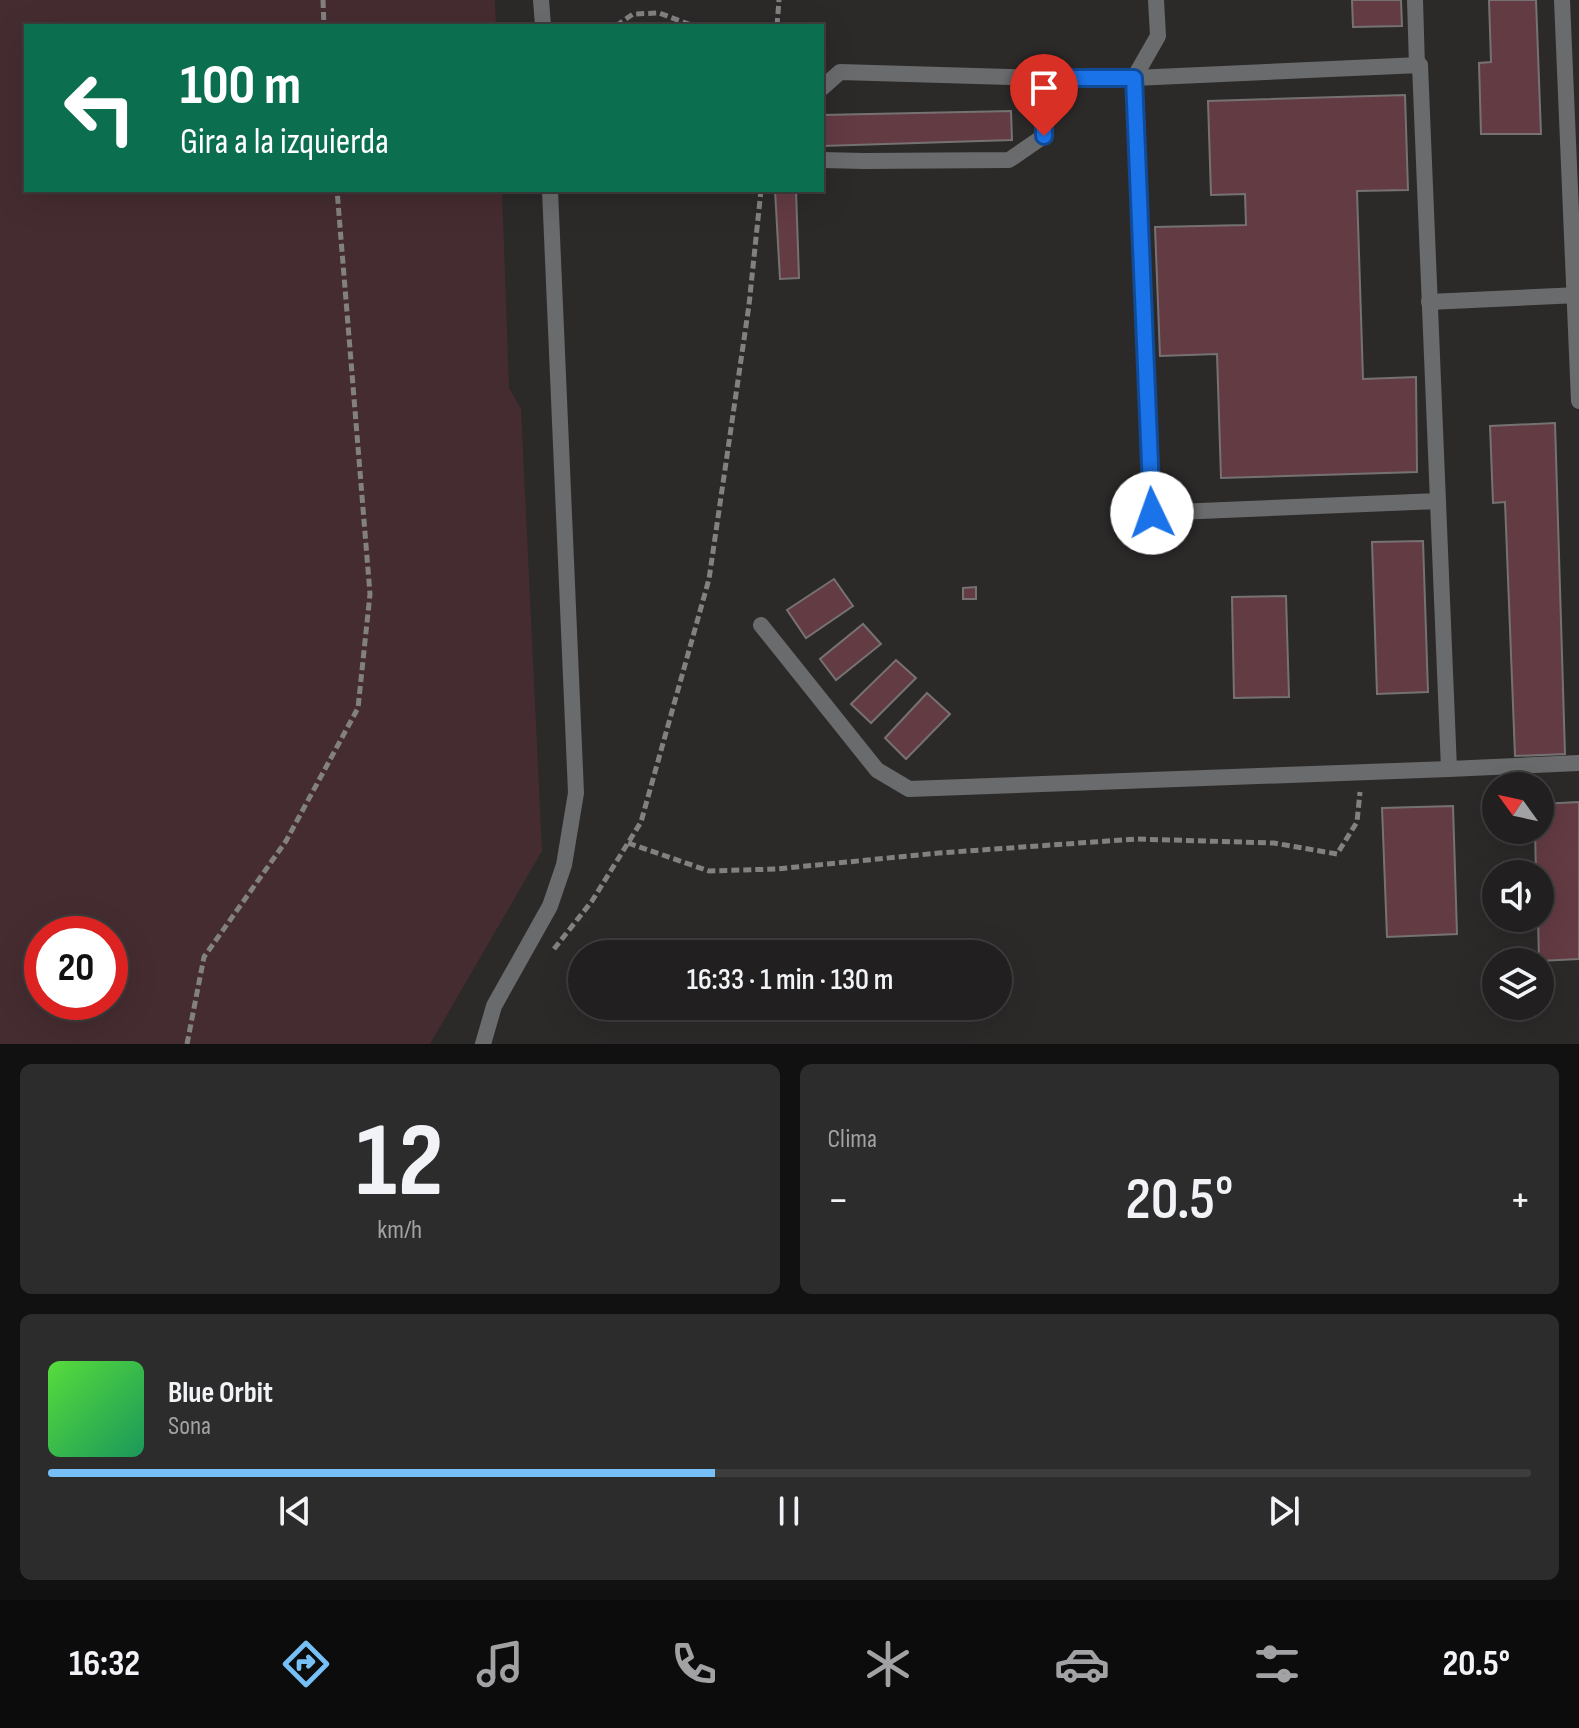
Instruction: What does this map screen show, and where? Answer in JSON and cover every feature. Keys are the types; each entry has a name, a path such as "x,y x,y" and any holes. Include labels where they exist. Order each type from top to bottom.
{"lane":[{"path":"541,0 543,24"},
{"path":"1156,0 1158,36 1134,78 1152,513 1438,501"},
{"path":"1415,0 1417,66"},
{"path":"1562,0 1577,295 1579,401"},
{"path":"824,86 840,72 1134,78 1420,65 1449,769"},
{"path":"824,160 1009,160 1044,136 1044,78"},
{"path":"483,1044 494,1006 550,906 564,865 576,793 550,192"},
{"path":"1429,302 1577,295"},
{"path":"761,625 877,770 909,789 1579,763"}],"path":[{"path":"323,0 324,24"},
{"path":"777,24 779,0"},
{"path":"619,24 633,14 659,13 689,24"},
{"path":"187,1044 204,957 286,841 358,708 370,594 337,192"},
{"path":"553,950 592,901 641,822 709,579 749,305 761,192"},
{"path":"628,843 709,871 776,869 939,853 1136,839 1274,843 1337,854 1357,822 1361,771"}],"shaded area":[{"path":"0,0 495,0 496,24 24,24 24,192 502,192 509,388 521,409 542,851 430,1044 0,1044"}],"building":[{"path":"1352,0 1401,0 1402,26 1353,27"},
{"path":"1489,0 1536,0 1541,134 1481,134 1479,63 1491,62"},
{"path":"1405,95 1408,190 1357,191 1363,379 1416,377 1417,472 1221,478 1217,354 1160,356 1155,227 1246,225 1245,194 1211,195 1208,101"},
{"path":"1011,111 1012,140 824,146 824,115"},
{"path":"775,192 796,192 799,278 780,279"},
{"path":"1555,423 1565,754 1515,756 1505,502 1493,503 1490,426"},
{"path":"1423,541 1428,692 1377,694 1372,542"},
{"path":"834,579 853,606 806,638 787,610"},
{"path":"976,587 976,599 963,599 963,588"},
{"path":"1286,596 1289,697 1234,698 1232,597"},
{"path":"863,624 881,644 836,680 820,659"},
{"path":"896,660 916,678 871,723 851,704"},
{"path":"927,693 950,714 906,759 885,738"},
{"path":"1579,802 1579,959 1554,960 1554,948 1539,948 1538,932 1554,932 1554,860 1536,860 1535,844 1554,844 1554,803"},
{"path":"1453,806 1457,934 1387,937 1382,808"}],"route":[{"path":"1044,136 1044,78 1134,78 1152,513"}]}
